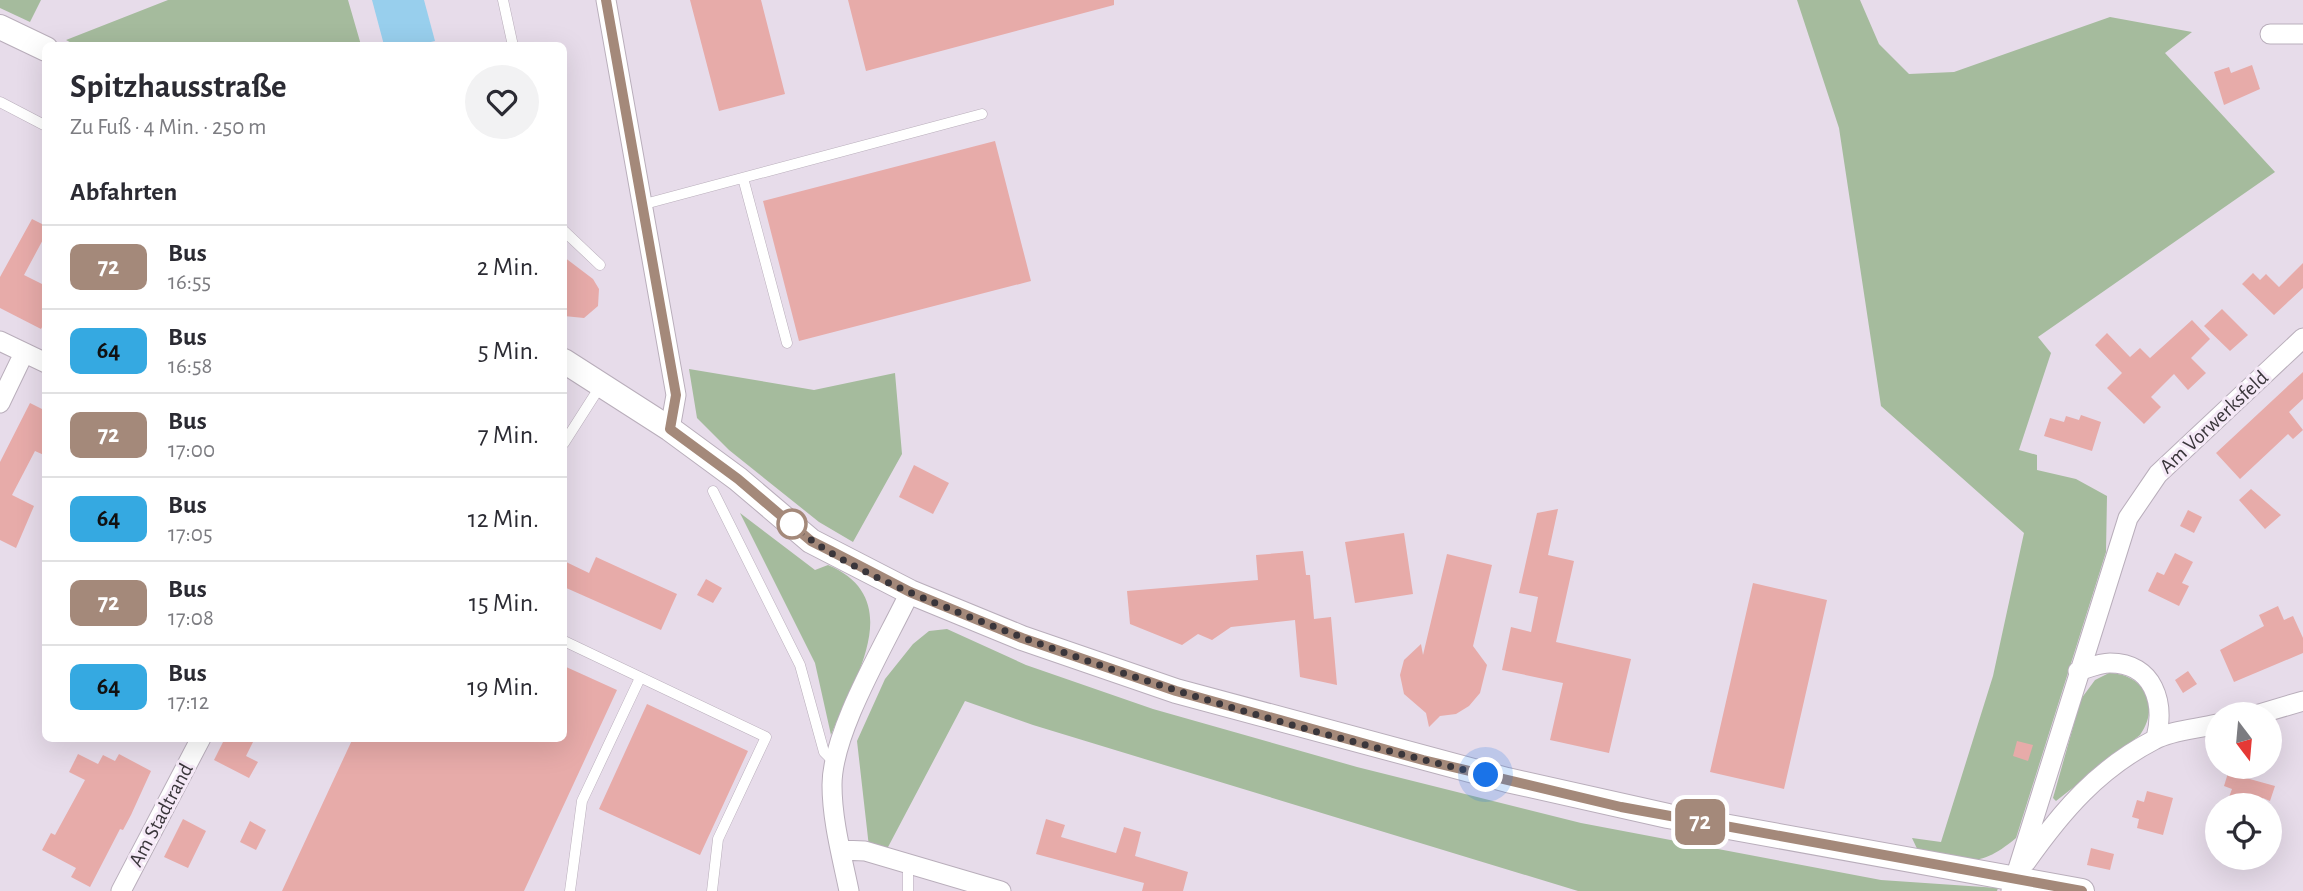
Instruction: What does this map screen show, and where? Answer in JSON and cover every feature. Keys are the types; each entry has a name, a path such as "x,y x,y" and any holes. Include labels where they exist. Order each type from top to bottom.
{"street":[{"path":"606,0 676,395 670,429"},
{"path":"0,27 42,47"},
{"path":"2270,34 2303,34"},
{"name":"Am Vorwerksfeld","path":"2013,884 2128,518 2158,474 2303,338"},
{"path":"0,341 42,361"},
{"path":"0,403 24,353"},
{"path":"567,363 670,429 738,479 811,541 910,592 1022,638 1176,691 1423,760 1668,816 2013,884 2082,891"},
{"path":"849,891 832,786 834,762 847,724 910,592"},
{"path":"2078,671 2108,663 2131,665 2149,678 2159,698 2161,718 2156,738"},
{"path":"2282,707 2303,701"},
{"path":"2013,884 2060,813 2105,772 2156,738 2205,727"},
{"name":"Am Stadtrand","path":"121,891 199,742"},
{"path":"841,850 865,851 1001,891"}],"lane":[{"path":"503,0 512,42"},
{"path":"0,102 42,124"},
{"path":"641,205 982,114"},
{"path":"743,178 787,343"},
{"path":"567,234 600,265"},
{"path":"567,438 601,385"},
{"path":"713,491 800,664 824,752 834,762"},
{"path":"567,642 766,737 718,839 712,891"},
{"path":"570,891 582,801 640,678"},
{"path":"908,864 908,891"}],"green space":[{"path":"0,0 41,0 30,22 0,8"},
{"path":"168,0 348,0 360,42 70,42 66,40"},
{"path":"1797,0 1860,0 1879,44 1909,74 1954,72 2110,17 2192,32 2165,53 2275,172 2038,337 2051,353 2019,450 2037,455 2037,470 2076,479 2107,496 2106,552 2016,838 1981,859 1961,860 1920,855 1912,838 1941,842 1993,676 2024,533 1881,406 1839,128"},
{"path":"689,369 814,390 895,373 902,454 853,542 819,522 729,450 697,418"},
{"path":"740,513 815,570 828,565 852,580 865,598 870,619 868,642 861,666 831,735 815,663"},
{"path":"947,629 1026,665 1153,709 1357,767 1581,823 1881,880 1998,888 1997,891 1578,891 1033,725 965,701 887,849 869,847 857,741 885,679 913,644 929,631"},
{"path":"2109,673 2132,679 2146,693 2149,713 2146,724 2140,735 2056,801 2053,798 2081,699 2095,680"}],"water":[{"path":"372,0 424,0 435,41 383,42"}],"building":[{"path":"690,0 761,0 785,94 719,111"},
{"path":"848,0 1114,0 1114,5 866,71"},
{"path":"2252,65 2260,89 2224,105 2214,72 2229,67 2231,73"},
{"path":"995,141 1031,281 799,341 763,201"},
{"path":"32,219 42,224 42,241 24,275 42,284 41,329 0,308 0,277"},
{"path":"567,259 593,279 599,289 598,306 584,318 567,316"},
{"path":"2303,263 2303,288 2274,315 2242,284 2253,273 2260,280 2266,274 2279,287"},
{"path":"2222,309 2248,335 2230,351 2204,326"},
{"path":"2192,320 2210,339 2191,358 2206,373 2188,390 2174,374 2151,397 2161,407 2144,424 2107,388 2122,373 2095,345 2107,333 2130,357 2140,348 2150,358"},
{"path":"2303,372 2303,399 2289,412 2303,430 2293,439 2288,434 2240,479 2216,453"},
{"path":"30,403 42,409 42,454 35,451 12,495 34,506 16,548 0,540 0,462"},
{"path":"2081,415 2101,422 2092,451 2044,436 2050,418 2064,422 2066,416 2079,420"},
{"path":"914,465 949,483 933,514 899,497"},
{"path":"2251,489 2281,515 2265,529 2239,500"},
{"path":"1558,509 1548,555 1574,561 1556,642 1631,659 1609,753 1550,740 1563,683 1502,670 1511,627 1531,632 1538,597 1519,593 1537,513"},
{"path":"2188,510 2202,517 2194,533 2180,526"},
{"path":"1404,533 1413,594 1355,603 1345,542"},
{"path":"1303,551 1306,575 1310,575 1314,619 1331,617 1337,685 1300,677 1295,620 1231,627 1212,640 1198,634 1182,645 1130,624 1127,591 1258,580 1256,555"},
{"path":"2175,553 2193,562 2182,583 2189,586 2179,606 2148,591 2157,572 2164,575"},
{"path":"1447,554 1492,565 1473,646 1487,665 1480,693 1469,706 1456,714 1440,716 1429,727 1426,713 1404,694 1400,675 1404,660 1421,644 1423,655"},
{"path":"596,557 677,594 661,630 567,588 567,562 589,573"},
{"path":"706,579 722,588 713,603 697,595"},
{"path":"1753,583 1827,600 1784,789 1710,772"},
{"path":"2278,606 2284,620 2293,616 2303,638 2303,653 2234,682 2220,650 2264,626 2259,615"},
{"path":"567,667 617,690 524,891 282,891 351,742 567,742"},
{"path":"2188,671 2197,684 2183,693 2175,680"},
{"path":"647,704 748,751 700,855 599,809"},
{"path":"2017,741 2033,745 2028,761 2013,756"},
{"path":"223,742 253,742 246,756 258,762 249,778 214,760"},
{"path":"78,754 98,764 103,755 115,761 119,754 151,771 131,815 123,830 120,829 90,887 71,877 76,868 42,850 51,833 55,835 85,780 69,772"},
{"path":"2226,779 2250,779 2275,786 2273,793 2230,793 2232,789 2224,786"},
{"path":"2147,791 2173,798 2163,835 2137,828 2139,819 2132,817 2137,800 2144,802"},
{"path":"183,819 206,831 188,868 164,857"},
{"path":"1046,819 1065,825 1061,837 1116,853 1124,827 1141,832 1135,856 1188,872 1183,891 1142,891 1144,883 1036,854"},
{"path":"250,821 266,830 256,850 240,842"},
{"path":"2091,848 2114,854 2110,870 2087,865"}],"bus line":[{"name":"72","path":"606,0 676,395 670,429 738,479 811,541 910,592 1022,638 1176,691 1398,753 1621,807 2082,891"}],"route":[{"path":"792,524 811,541 910,592 1022,638 1176,691 1486,775"}]}
